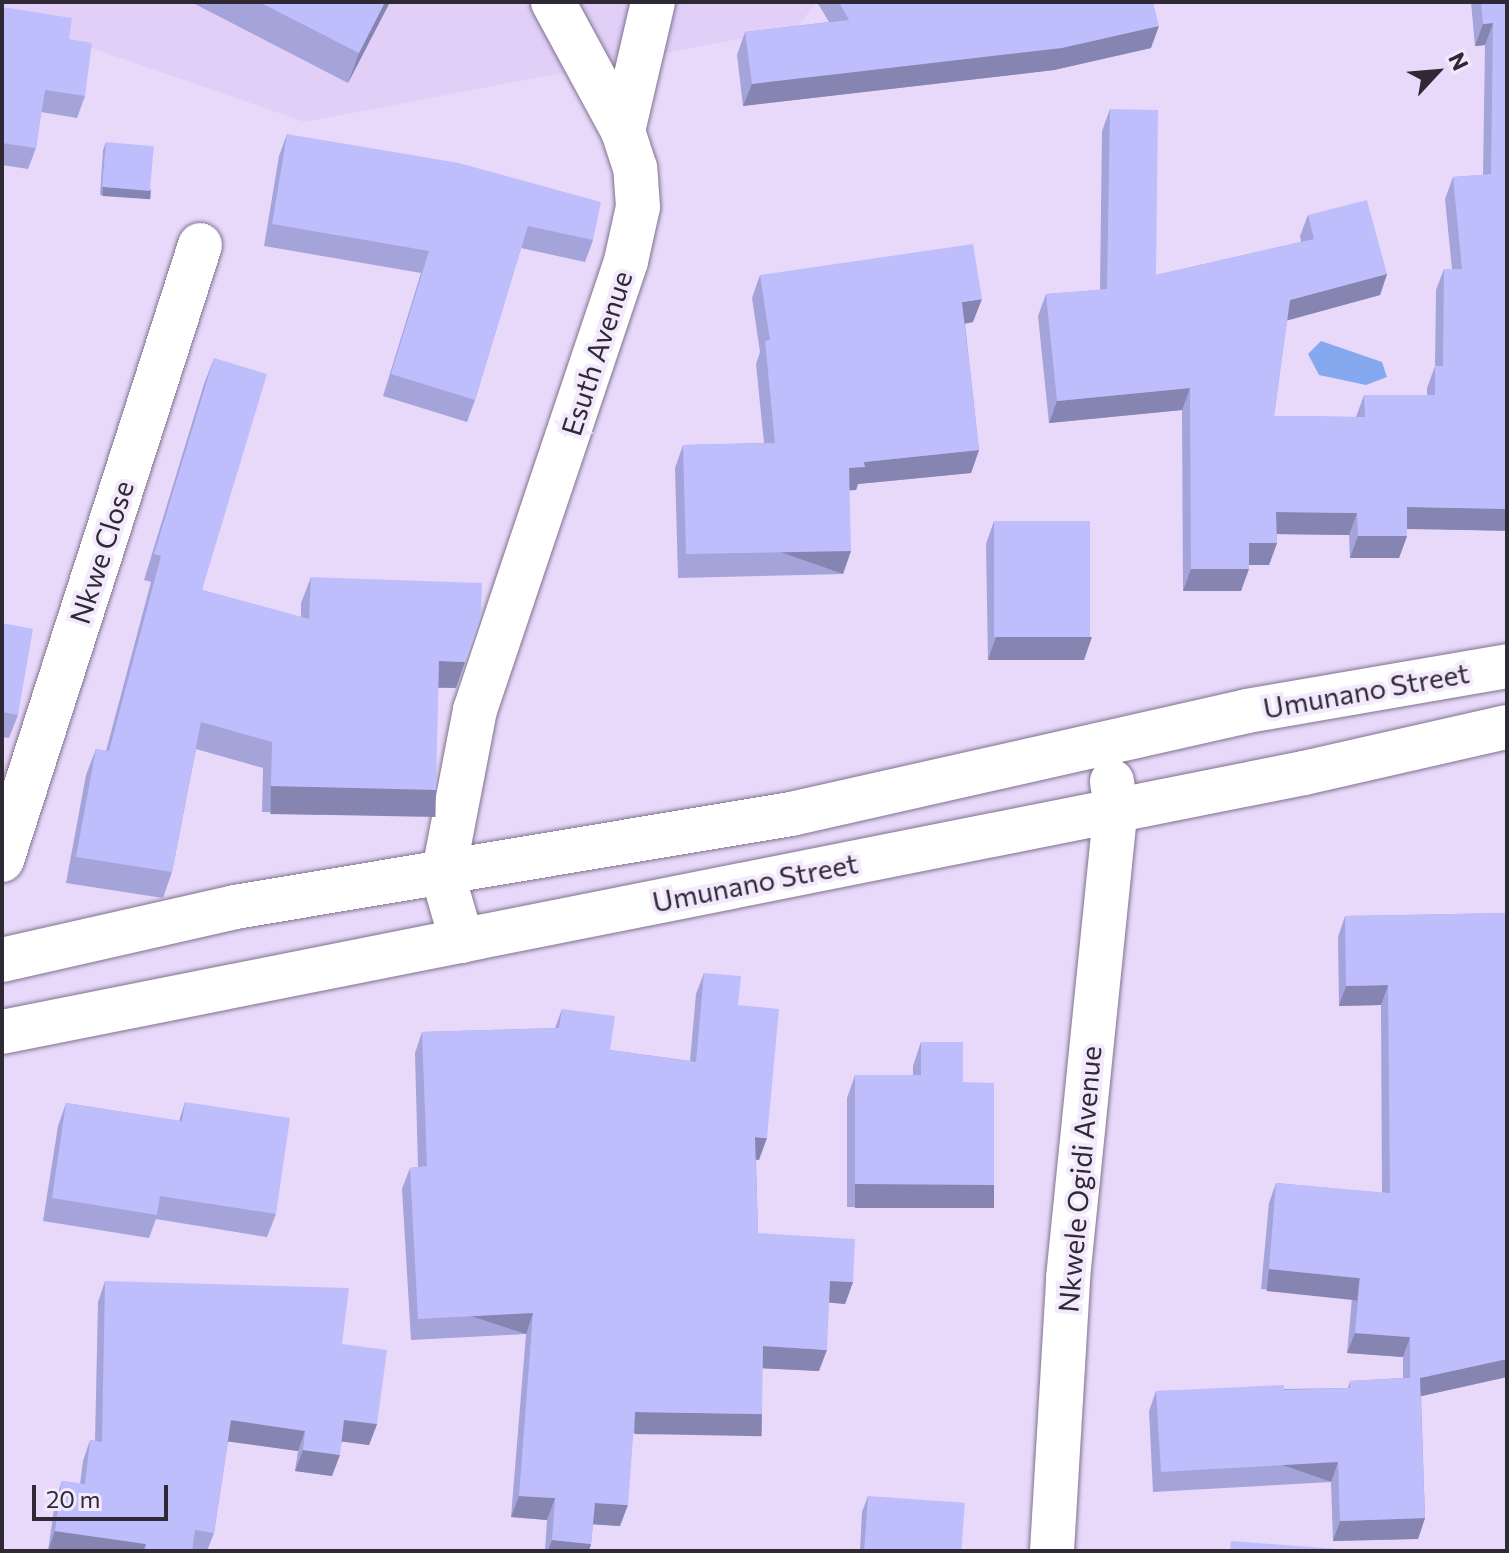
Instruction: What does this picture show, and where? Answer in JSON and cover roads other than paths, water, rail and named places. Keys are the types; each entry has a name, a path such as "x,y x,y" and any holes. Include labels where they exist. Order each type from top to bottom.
{"street":[{"name":"Esuth Avenue","path":"443,876 475,710 626,261 638,207 635,168 623,131 553,2"},
{"path":"623,131 653,2"},
{"name":"Nkwe Close","path":"2,860 200,245"},
{"name":"Umunano Street","path":"2,960 235,907 443,876 791,814 1107,746 1247,711 1507,666"},
{"name":"Umunano Street","path":"2,1032 1507,727"},
{"name":"Nkwele Ogidi Avenue","path":"1052,1551 1068,1278 1116,807 1107,746"},
{"path":"443,876 462,941"}],"water":[{"path":"1321,341 1382,362 1387,377 1366,385 1319,375 1308,354"}]}
